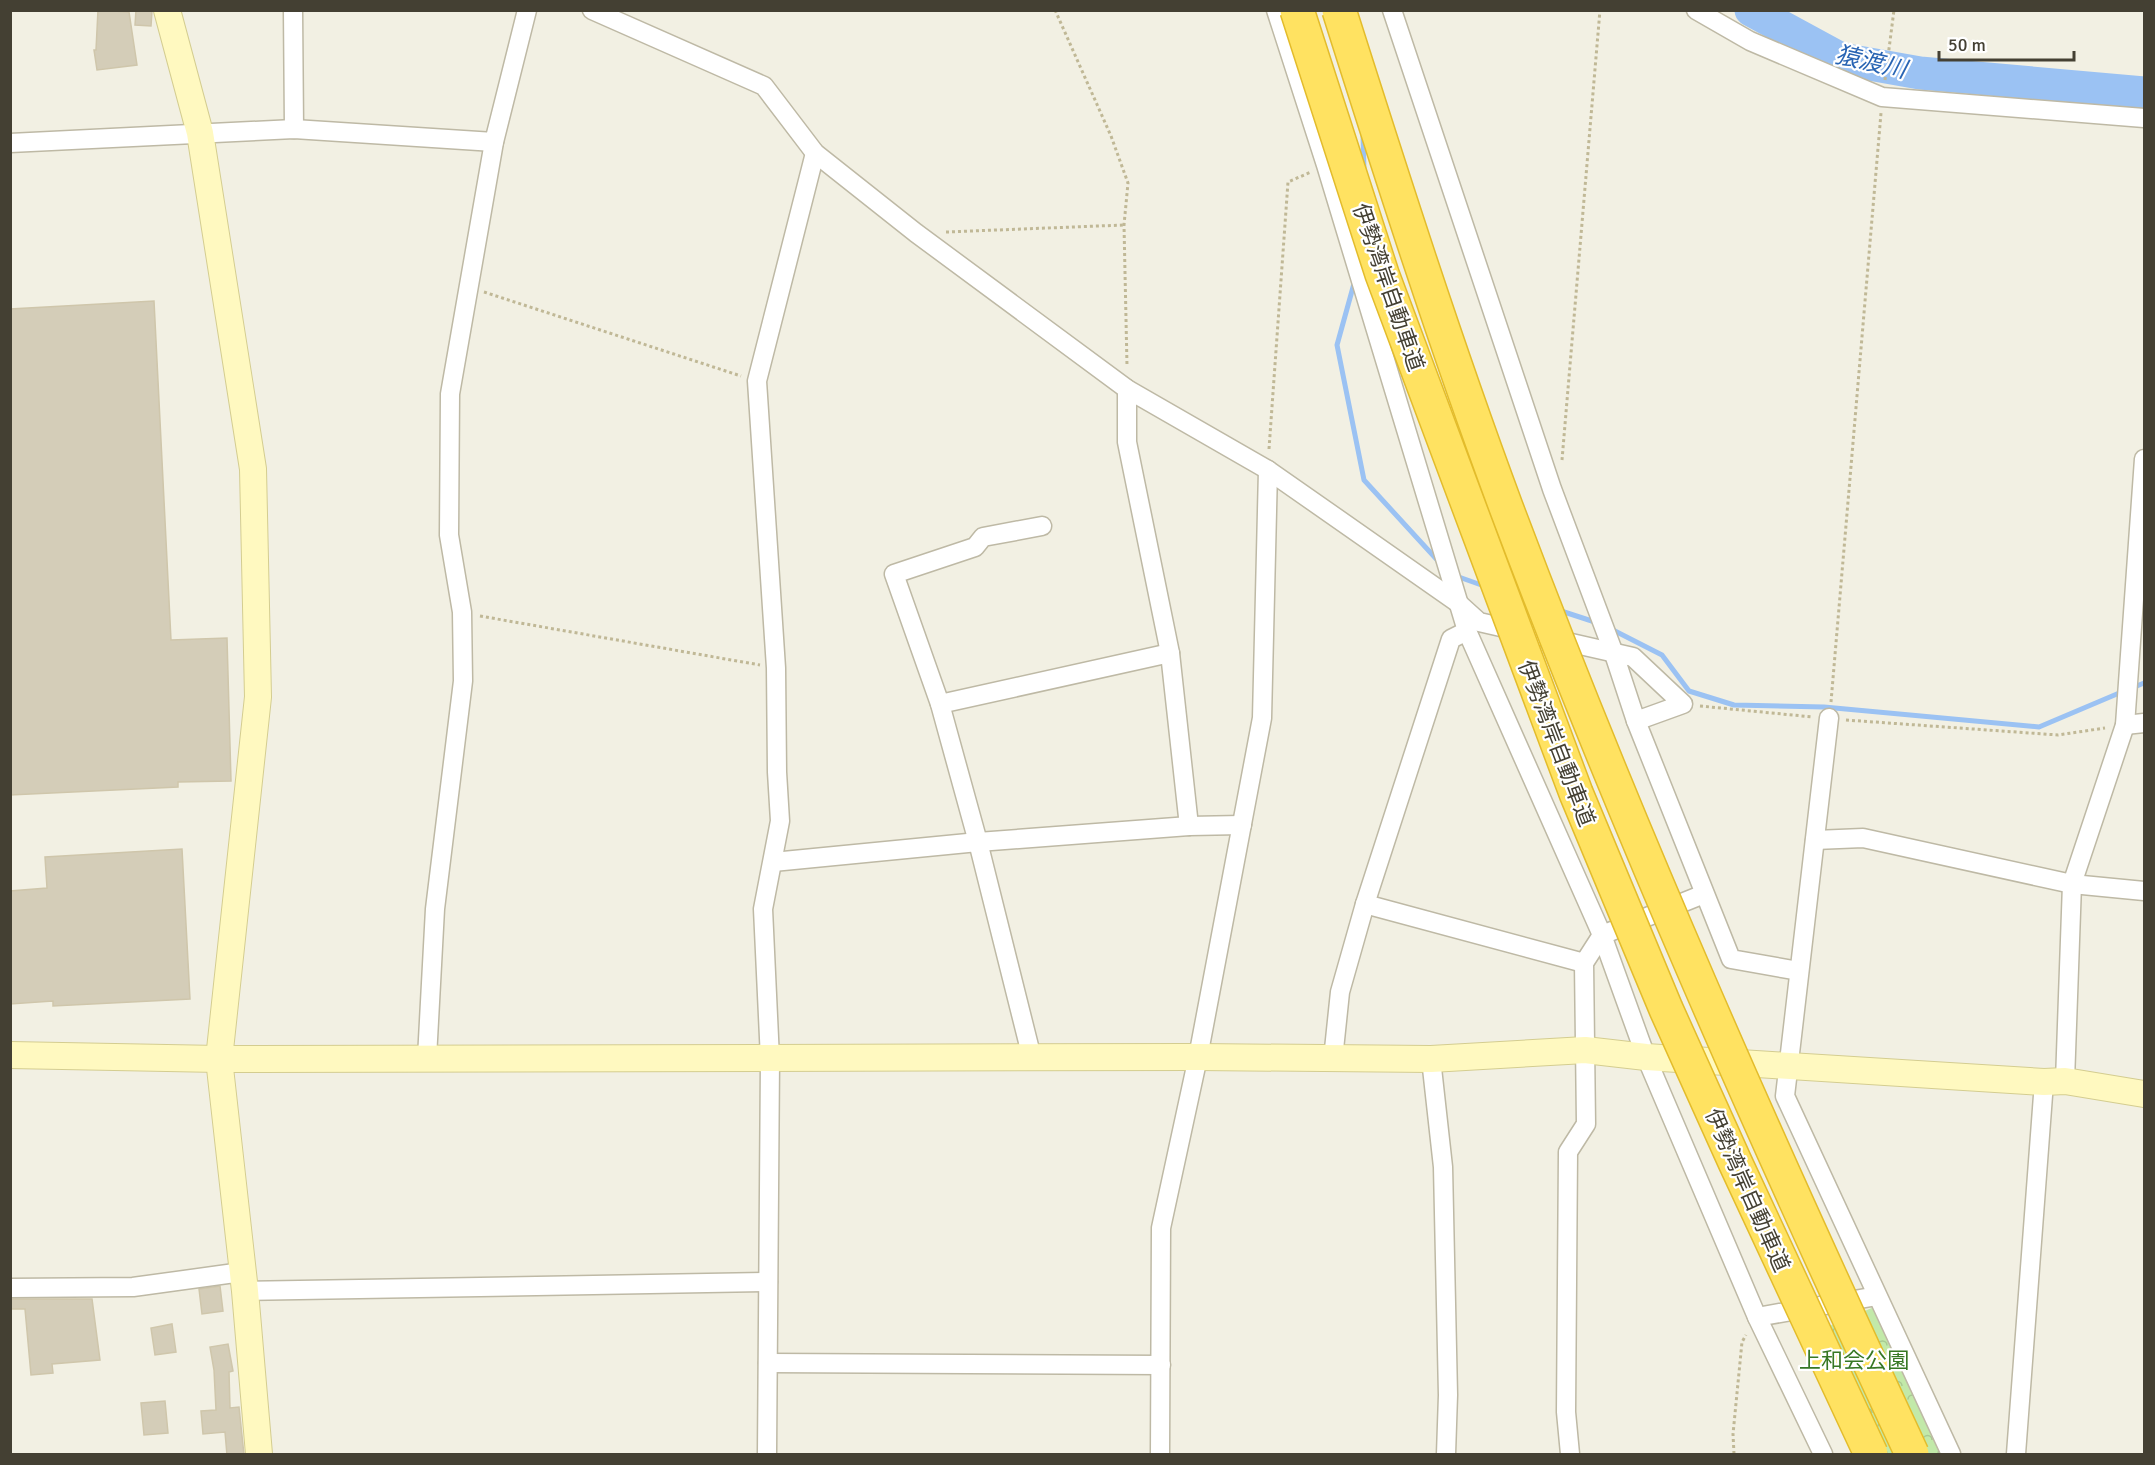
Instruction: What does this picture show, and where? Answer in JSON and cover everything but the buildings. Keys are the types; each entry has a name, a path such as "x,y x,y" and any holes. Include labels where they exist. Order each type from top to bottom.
{"highway":[{"name":"伊勢湾岸自動車道","path":"1298,10 1382,274 1575,793 1681,1042 1871,1455"},
{"name":"伊勢湾岸自動車道","path":"1339,10 1420,262 1506,506 1612,776 1769,1145 1912,1455"}],"street":[{"path":"167,10 200,133 253,469 258,697 219,1059 244,1282 259,1455"},
{"path":"293,10 294,129"},
{"path":"427,1058 435,909 463,681 462,612 450,535 450,394 494,142 527,10"},
{"path":"592,10 764,86 815,153 916,234 1128,389 1268,470 1458,603 1479,622 1633,657 1683,704 1636,720"},
{"path":"1276,10 1326,165 1467,631 1602,935 1647,1057 1757,1317 1823,1455"},
{"path":"1392,10 1552,489 1613,651 1636,720 1731,959 1799,972"},
{"path":"1696,10 1750,41 1883,93 2145,118"},
{"path":"10,143 294,129 494,142"},
{"path":"767,1455 770,1059 763,909 780,821 776,668 757,381 815,153"},
{"path":"1128,389 1127,442 1170,653 1189,826"},
{"path":"2016,1455 2055,1082 2072,884 2125,725 2145,459"},
{"path":"1160,1455 1161,1228 1198,1058 1262,718 1268,470"},
{"path":"1032,1058 978,842 940,704 894,574 975,547 983,537 1042,526"},
{"path":"1333,1059 1340,992 1365,904 1451,639 1467,631"},
{"path":"940,704 1170,653"},
{"path":"1829,718 1785,1096 1951,1455"},
{"path":"2125,725 2145,723"},
{"path":"773,862 978,842 1189,826 1242,825"},
{"path":"1815,840 1863,838 2072,884 2145,891"},
{"path":"1570,1455 1566,1412 1568,1152 1586,1124 1584,963 1602,935 1704,894"},
{"path":"1365,904 1584,963"},
{"path":"10,1055 219,1059 1431,1059 1585,1050 1647,1057 2055,1082 2145,1094"},
{"path":"1431,1059 1443,1167 1448,1395 1446,1455"},
{"path":"10,1288 133,1287 244,1282 768,1282"},
{"path":"1757,1317 1877,1296"},
{"path":"768,1363 1161,1365"}],"path":[{"path":"1055,10 1111,136 1128,183 1124,225 1128,389"},
{"path":"1552,489 1560,490 1599,10"},
{"path":"1829,718 1883,93 1894,10"},
{"path":"1268,470 1288,182 1326,165"},
{"path":"916,234 1124,225"},
{"path":"470,288 757,381"},
{"path":"462,612 776,668"},
{"path":"1683,704 1829,718 2058,735 2125,725"},
{"path":"1734,1455 1733,1434 1742,1342 1757,1317"}],"green space":[{"name":"上和会公園","path":"1874,1307 1941,1454 1855,1454 1799,1339"}],"waterway":[{"name":"猿渡川","path":"1751,10 1841,59 1920,73 2144,93"},
{"path":"1363,134 1364,170"},
{"path":"1355,280 1337,345 1364,480 1440,563"},
{"path":"1456,576 1487,587"},
{"path":"1558,610 1598,623"},
{"path":"1609,628 1662,655 1689,691 1734,705 1824,707 2039,727 2124,691"},
{"path":"2132,688 2144,683"}]}
